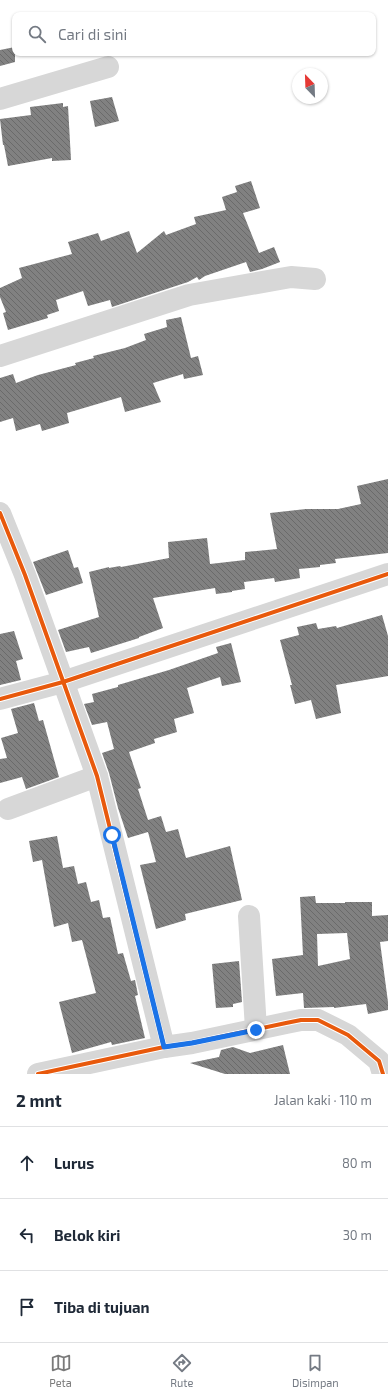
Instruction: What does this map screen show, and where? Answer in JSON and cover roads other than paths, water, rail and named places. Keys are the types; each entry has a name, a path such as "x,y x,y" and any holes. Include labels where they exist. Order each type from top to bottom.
{"street":[{"path":"0,99 108,68"},
{"path":"0,356 189,295 291,277 315,279"},
{"path":"0,513 25,575 97,776 164,1047"},
{"path":"0,699 63,682 388,574"},
{"path":"8,809 97,776"},
{"path":"249,916 256,1030"},
{"path":"38,1074 301,1020 318,1020 348,1035 383,1064"}]}
